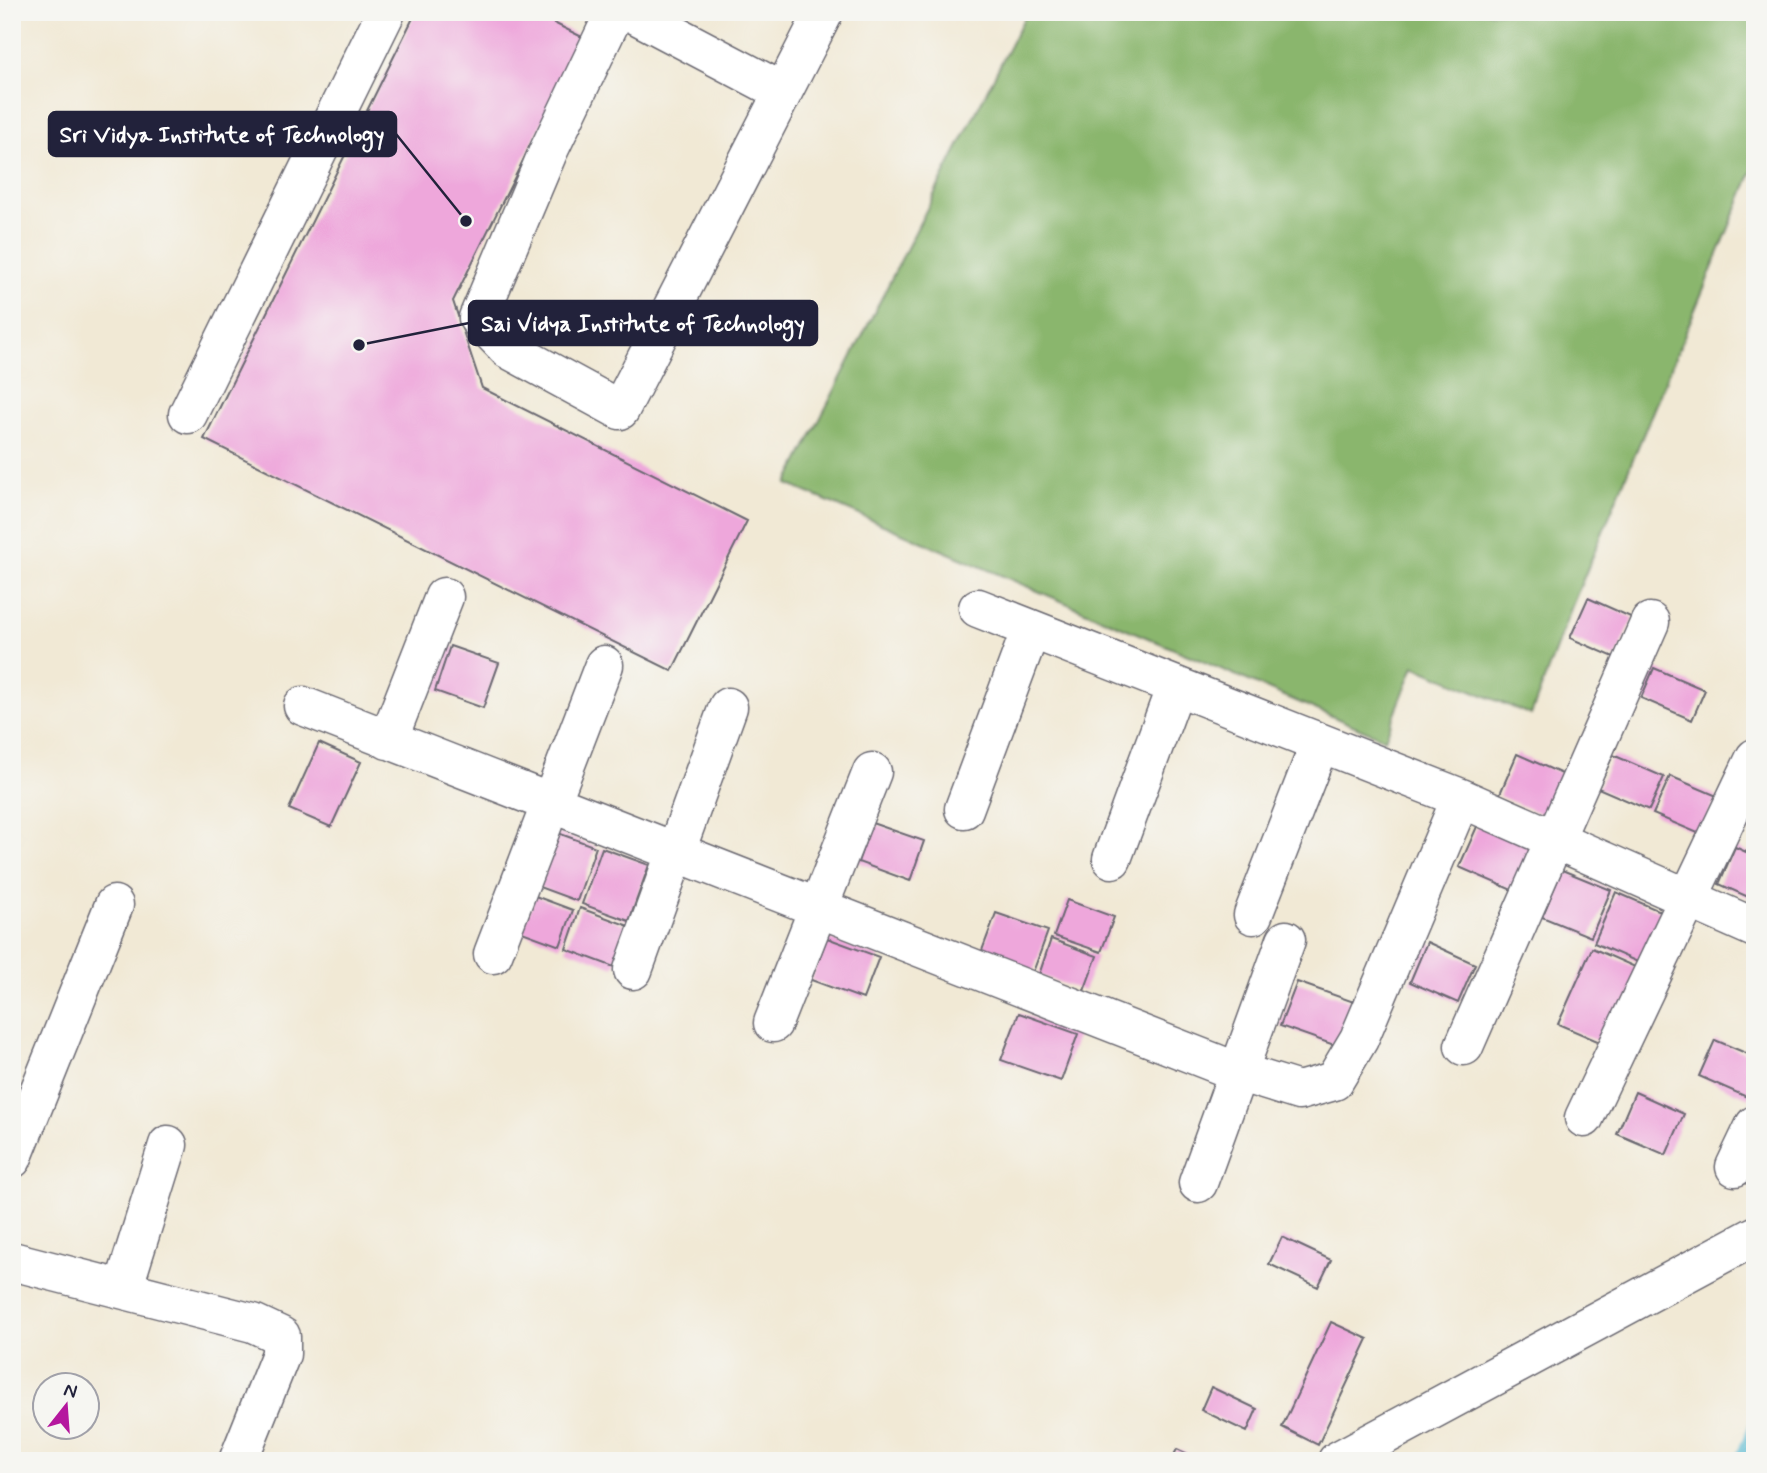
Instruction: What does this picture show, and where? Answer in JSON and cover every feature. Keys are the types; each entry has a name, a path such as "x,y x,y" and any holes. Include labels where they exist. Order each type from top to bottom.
{"street":[{"path":"188,414 386,12"},
{"path":"615,12 548,152 478,318 508,349 620,410 824,12"},
{"path":"631,12 783,92"},
{"path":"388,740 444,597"},
{"path":"978,608 1461,798 1755,928"},
{"path":"1464,1046 1650,622"},
{"path":"964,809 1031,629"},
{"path":"493,954 604,665"},
{"path":"1112,859 1176,686"},
{"path":"303,706 1238,1072 1299,1091 1334,1081 1359,1039 1461,798"},
{"path":"633,970 728,707"},
{"path":"1253,915 1320,743"},
{"path":"1584,1118 1755,758"},
{"path":"774,1023 872,772"},
{"path":"12,1159 114,905"},
{"path":"1198,1183 1286,940"},
{"path":"1735,1167 1755,1125"},
{"path":"123,1289 168,1144"},
{"path":"1337,1461 1755,1236"},
{"path":"12,1261 253,1323 281,1336 281,1353 238,1461"}],"green space":[{"path":"1027,12 1755,12 1755,165 1572,606 1531,715 1414,666 1385,739 787,484"}],"building":[{"path":"416,12 532,12 584,38 453,301 482,388 747,521 672,671 204,439"},
{"path":"1588,598 1633,618 1616,658 1570,638"},
{"path":"450,646 499,663 483,708 435,691"},
{"path":"1654,668 1705,690 1692,720 1641,698"},
{"path":"319,743 361,762 331,827 289,809"},
{"path":"1517,754 1569,777 1551,818 1499,796"},
{"path":"1613,755 1664,777 1649,810 1598,788"},
{"path":"1670,776 1717,796 1700,834 1653,814"},
{"path":"1479,822 1534,846 1514,891 1459,867"},
{"path":"872,823 924,841 910,881 858,862"},
{"path":"558,833 596,847 577,901 539,887"},
{"path":"1735,847 1755,856 1755,900 1719,884"},
{"path":"602,848 649,865 629,921 582,904"},
{"path":"1562,870 1611,890 1591,937 1542,917"},
{"path":"1616,892 1662,912 1640,963 1594,943"},
{"path":"535,896 573,910 560,946 522,932"},
{"path":"1067,900 1114,917 1101,952 1054,936"},
{"path":"580,908 629,926 614,967 566,949"},
{"path":"996,913 1048,931 1032,975 980,956"},
{"path":"827,938 879,957 863,999 811,980"},
{"path":"1051,939 1097,956 1084,991 1039,975"},
{"path":"1427,942 1475,964 1458,1003 1410,982"},
{"path":"1592,948 1642,970 1609,1046 1558,1024"},
{"path":"1297,982 1354,1002 1337,1046 1280,1026"},
{"path":"1019,1013 1078,1034 1061,1081 1001,1060"},
{"path":"1715,1040 1755,1057 1755,1085 1749,1098 1699,1076"},
{"path":"1635,1092 1684,1114 1666,1155 1617,1134"},
{"path":"1282,1237 1331,1260 1318,1287 1269,1264"},
{"path":"1331,1322 1368,1339 1318,1445 1282,1427"},
{"path":"1211,1387 1257,1409 1247,1432 1201,1410"},
{"path":"1177,1449 1203,1461 1171,1461"}],"waterway":[{"path":"1739,1461 1755,1422"}],"place":[{"name":"Sri Vidya Institute of Technology","path":"466,221"},
{"name":"Sai Vidya Institute of Technology","path":"359,345"}]}
